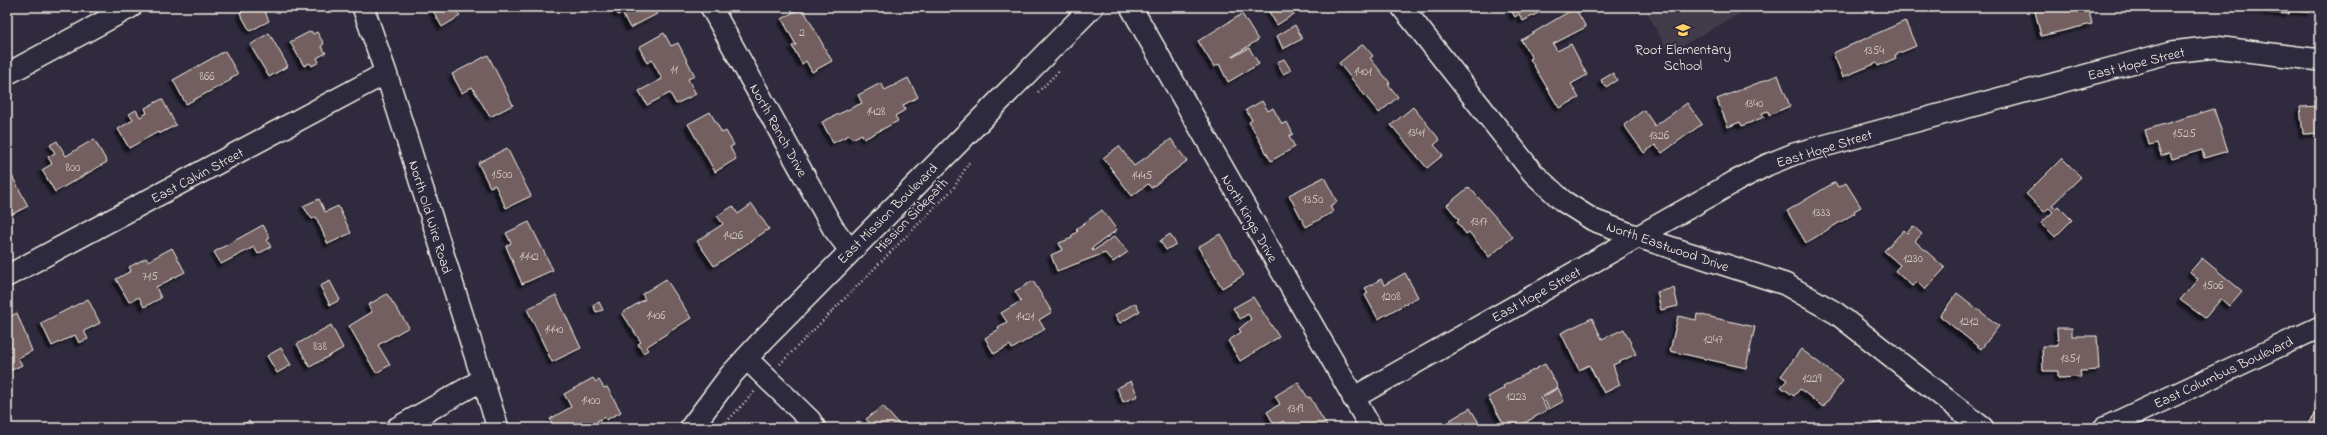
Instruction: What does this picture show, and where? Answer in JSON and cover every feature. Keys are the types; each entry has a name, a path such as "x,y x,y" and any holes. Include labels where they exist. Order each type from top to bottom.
{"main road":[{"name":"East Mission Boulevard","path":"691,428 746,358 850,250 1092,7"}],"street":[{"path":"7,74 131,7"},
{"name":"North Old Wire Road","path":"363,7 386,73 498,428"},
{"name":"North Ranch Drive","path":"711,7 833,228 850,250"},
{"name":"North Kings Drive","path":"1131,7 1371,428"},
{"name":"North Eastwood Drive","path":"1402,7 1533,173 1563,201 1587,216 1638,237 1785,284 1836,313 1983,428"},
{"name":"East Hope Street","path":"1353,398 1736,181 1767,165 1794,154 2172,52 2215,47 2320,60"},
{"name":"East Calvin Street","path":"7,276 386,73"},
{"name":"East Columbus Boulevard","path":"2104,428 2320,327"},
{"path":"746,358 810,420 815,428"},
{"path":"397,428 482,380"}],"path":[{"path":"1037,93 1063,67"},
{"name":"Mission Sidepath","path":"721,428 766,378 840,301 953,189 970,160"}],"shaded area":[{"name":"Root Elementary School","path":"1644,7 1752,7 1669,53"}],"building":[{"path":"241,7 267,7 265,12 269,21 250,31 240,13 243,10"},
{"path":"431,7 454,7 460,16 442,27"},
{"path":"613,7 653,7 657,14 630,28 622,13 618,15"},
{"path":"802,7 832,61 812,72 806,61 802,64 792,46 796,45 782,19"},
{"path":"1266,7 1305,7 1277,25"},
{"path":"1509,7 1537,7 1540,12 1523,21 1519,14 1515,17"},
{"path":"2034,7 2088,7 2092,24 2041,36"},
{"path":"2245,7 2311,7 2310,12 2289,11 2289,14 2268,13 2268,10 2245,9"},
{"path":"1575,8 1586,27 1553,44 1557,51 1571,44 1587,75 1571,84 1579,98 1559,108 1530,59 1532,58 1521,40"},
{"path":"1242,14 1258,40 1233,57 1249,48 1259,64 1228,82 1219,64 1214,67 1198,41"},
{"path":"1905,21 1916,46 1895,55 1896,58 1878,66 1877,63 1843,77 1833,53"},
{"path":"1295,25 1302,39 1283,49 1277,36"},
{"path":"311,31 313,34 317,32 324,44 321,46 326,53 317,58 319,62 312,66 310,63 304,66 290,42"},
{"path":"269,33 288,66 269,77 250,45"},
{"path":"664,33 671,46 678,43 695,76 688,79 696,94 676,104 670,93 647,105 639,91 662,79 652,60 647,63 639,47"},
{"path":"1363,44 1373,56 1370,58 1390,83 1388,84 1398,97 1379,113 1339,63"},
{"path":"225,51 238,74 230,78 231,80 186,104 173,80"},
{"path":"488,55 513,105 490,117 472,87 462,93 452,74"},
{"path":"1284,59 1291,70 1283,74 1277,62"},
{"path":"1613,73 1617,80 1606,87 1601,80"},
{"path":"1778,75 1790,106 1769,115 1768,111 1762,113 1764,117 1742,126 1740,122 1728,127 1717,99"},
{"path":"908,78 918,97 903,105 905,110 895,116 898,121 864,139 862,134 852,139 849,135 833,143 822,122 862,103 858,95 881,83 885,90"},
{"path":"162,99 176,125 159,134 158,132 129,148 118,129 133,120 129,114 136,110 140,117 147,113 145,108"},
{"path":"1262,101 1268,111 1273,108 1282,124 1287,122 1293,134 1289,136 1295,147 1271,161 1249,122 1252,120 1246,110"},
{"path":"1687,103 1702,124 1662,153 1655,145 1644,153 1624,125 1644,110 1655,126"},
{"path":"2320,106 2320,133 2303,134 2300,107"},
{"path":"1413,107 1440,140 1434,145 1443,155 1427,168 1391,125"},
{"path":"2214,109 2228,151 2204,158 2202,150 2172,159 2170,153 2161,156 2157,143 2149,145 2145,130"},
{"path":"710,112 722,133 726,131 734,145 730,147 736,159 715,172 688,124"},
{"path":"94,139 107,162 55,192 42,170 52,164 48,157 55,153 50,145 57,141 66,156"},
{"path":"1171,139 1187,161 1151,188 1148,184 1132,196 1103,158 1119,146 1134,166"},
{"path":"507,148 531,196 506,208 495,185 490,187 478,163"},
{"path":"2062,158 2081,177 2052,205 2056,208 2058,206 2072,220 2055,237 2041,223 2053,212 2049,208 2044,212 2026,194"},
{"path":"10,172 28,206 7,217 7,174"},
{"path":"1324,177 1337,202 1330,206 1333,212 1306,227 1289,195"},
{"path":"1835,182 1838,187 1846,183 1861,207 1854,211 1855,213 1806,243 1787,211"},
{"path":"1469,187 1513,237 1489,257 1469,232 1466,234 1457,222 1459,220 1447,205"},
{"path":"319,199 325,212 338,206 351,233 328,244 316,217 312,219 303,206"},
{"path":"752,204 769,229 714,266 697,241 723,224 717,216 733,206 738,214"},
{"path":"1102,210 1117,230 1092,248 1093,251 1115,236 1128,252 1113,262 1105,253 1057,271 1051,255 1062,250 1059,243 1072,238 1071,236 1078,231 1076,229"},
{"path":"529,222 553,270 522,284 506,246 511,243 506,233"},
{"path":"263,225 270,238 267,240 271,247 258,254 254,247 221,264 214,252"},
{"path":"1913,226 1922,234 1915,241 1945,268 1925,290 1917,282 1912,286 1895,271 1900,265 1884,251 1904,230 1907,233"},
{"path":"1170,234 1176,244 1166,250 1160,241"},
{"path":"1220,234 1244,275 1222,288 1198,247"},
{"path":"172,248 185,272 156,287 161,298 144,307 139,297 129,302 116,279 131,271 129,267 146,258 148,261"},
{"path":"2202,258 2242,291 2229,306 2221,299 2205,318 2180,300 2198,279 2190,272"},
{"path":"1405,273 1418,297 1378,319 1365,295 1368,293 1365,288 1381,279 1384,285"},
{"path":"666,279 691,318 646,347 648,350 643,353 638,344 641,342 622,313 645,299 642,294"},
{"path":"330,281 340,300 330,305 320,286"},
{"path":"1033,281 1052,312 1039,320 1045,329 1012,349 1010,345 994,354 985,338 999,329 998,327 1007,322 1001,313 1021,301 1015,291"},
{"path":"1674,288 1678,306 1661,310 1657,292"},
{"path":"1957,293 1999,326 1981,349 1940,316"},
{"path":"387,294 409,327 378,345 390,365 376,373 349,326 372,312 368,305"},
{"path":"556,295 581,348 552,362 527,309"},
{"path":"1253,297 1279,337 1240,361 1228,341 1241,332 1239,329 1251,319 1248,314 1240,319 1233,308"},
{"path":"88,299 100,323 84,331 88,339 79,343 75,335 52,346 41,323"},
{"path":"599,302 603,310 596,312 593,305"},
{"path":"1135,303 1140,311 1120,323 1115,315"},
{"path":"17,313 32,351 18,358 22,365 10,371 7,364 7,318"},
{"path":"1697,314 1755,327 1746,368 1670,351 1678,316 1696,320"},
{"path":"1592,318 1602,339 1624,329 1636,354 1613,365 1620,385 1604,393 1589,365 1579,370 1561,333"},
{"path":"331,325 343,348 310,367 297,344"},
{"path":"2057,328 2072,328 2072,336 2097,336 2099,370 2080,371 2081,377 2058,378 2058,371 2043,371 2042,346 2058,346"},
{"path":"281,348 291,365 277,373 267,356"},
{"path":"1801,349 1843,381 1823,407 1800,389 1794,396 1781,387 1787,380 1781,376"},
{"path":"1545,364 1558,387 1540,397 1547,410 1516,428 1506,428 1488,397 1504,388 1503,386"},
{"path":"593,378 596,382 599,380 604,388 607,387 621,412 606,420 605,417 597,421 601,428 555,428 550,419 571,407 564,394"},
{"path":"1131,381 1138,396 1123,402 1117,388"},
{"path":"1298,382 1308,398 1310,397 1328,428 1287,428 1283,421 1275,426 1267,412 1280,404 1275,396"},
{"path":"1558,388 1564,401 1549,409 1543,397"},
{"path":"883,406 901,427 900,428 874,428 866,419"},
{"path":"1470,408 1482,428 1454,428 1450,420"},
{"path":"2320,408 2320,428 2316,428 2309,423"},
{"path":"249,421 253,428 237,428"},
{"path":"1881,422 1882,428 1861,428"}],"place":[{"name":"Root Elementary School","path":"1683,30"}]}
